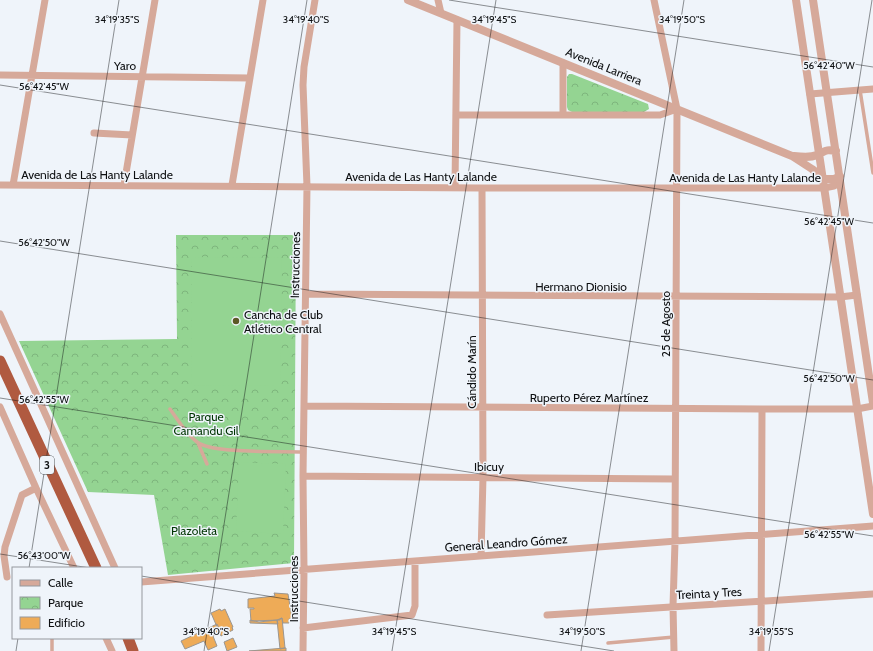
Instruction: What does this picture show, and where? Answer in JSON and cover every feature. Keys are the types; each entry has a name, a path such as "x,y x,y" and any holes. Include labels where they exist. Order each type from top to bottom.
{"highway":[{"name":"3","path":"0,361 96,567"},
{"path":"128,639 134,651"}],"street":[{"path":"13,185 45,0"},
{"path":"124,185 155,0"},
{"path":"232,185 263,0"},
{"name":"Instrucciones","path":"303,651 303,452 307,186 303,85 304,67 315,0"},
{"name":"Avenida Larriera","path":"408,0 792,156 822,177"},
{"path":"438,0 441,13"},
{"name":"25 de Agosto","path":"654,0 677,109 675,542 673,606 674,651"},
{"path":"796,0 873,514"},
{"path":"813,0 873,405"},
{"path":"454,187 457,20"},
{"path":"563,63 563,115"},
{"name":"Yaro","path":"0,75 250,78"},
{"path":"810,94 873,89"},
{"path":"456,116 660,115 677,109"},
{"path":"94,133 132,135"},
{"name":"Avenida Larriera","path":"792,156 803,157 819,154 823,151 836,151"},
{"path":"822,177 828,180 840,179"},
{"name":"Avenida de Las Hanty Lalande","path":"0,185 232,185 482,188 824,188 834,186 840,179"},
{"name":"Cándido Marín","path":"481,556 483,477 482,188"},
{"name":"Hermano Dionisio","path":"306,294 676,297 840,297 857,295"},
{"path":"0,314 115,567"},
{"name":"Ruperto Pérez Martínez","path":"304,406 857,409 873,405"},
{"path":"0,407 74,567"},
{"path":"760,651 762,409"},
{"name":"Ibicuy","path":"303,476 675,479"},
{"path":"7,577 4,556 5,547 22,495 36,488"},
{"name":"General Leandro Gómez","path":"142,582 873,526"},
{"path":"303,628 412,615 416,606 415,561"},
{"name":"Treinta y Tres","path":"547,615 873,594"},
{"path":"106,639 112,651"}],"lane":[{"path":"860,90 873,173"},
{"path":"170,408 186,431 198,443 208,464"},
{"path":"198,443 216,449 303,452"},
{"path":"608,643 674,637"},
{"path":"52,639 52,651"}],"green space":[{"path":"569,74 648,104 649,109 644,112 572,112 568,110 567,107 567,77"},
{"name":"Parque Camandu Gil","path":"176,235 296,235 294,563 168,575 154,495 88,492 19,341 177,339"},
{"name":"Cancha de Club Atlético Central","path":"192,257 282,258 280,386 191,385"},
{"path":"239,462 286,464 283,534 236,531"}],"building":[{"path":"274,593 288,594 292,618 289,619 289,623 283,623 282,618 280,620 251,621 250,609 254,608 248,608 248,599 275,596"},
{"path":"220,609 221,611 225,609 233,627 233,630 221,636 211,613"},
{"path":"282,618 285,648 280,649 277,620"},
{"path":"250,620 259,622 277,620 278,624 250,623"},
{"path":"217,624 221,633 213,636 217,646 208,650 204,641 185,649 181,641"},
{"path":"233,638 237,647 227,651 224,642"},
{"path":"286,648 286,651 249,651"}],"place":[{"name":"Cancha de Club Atlético Central","path":"236,321"}],"park label":[{"name":"Plazoleta","path":"194,530"}]}
